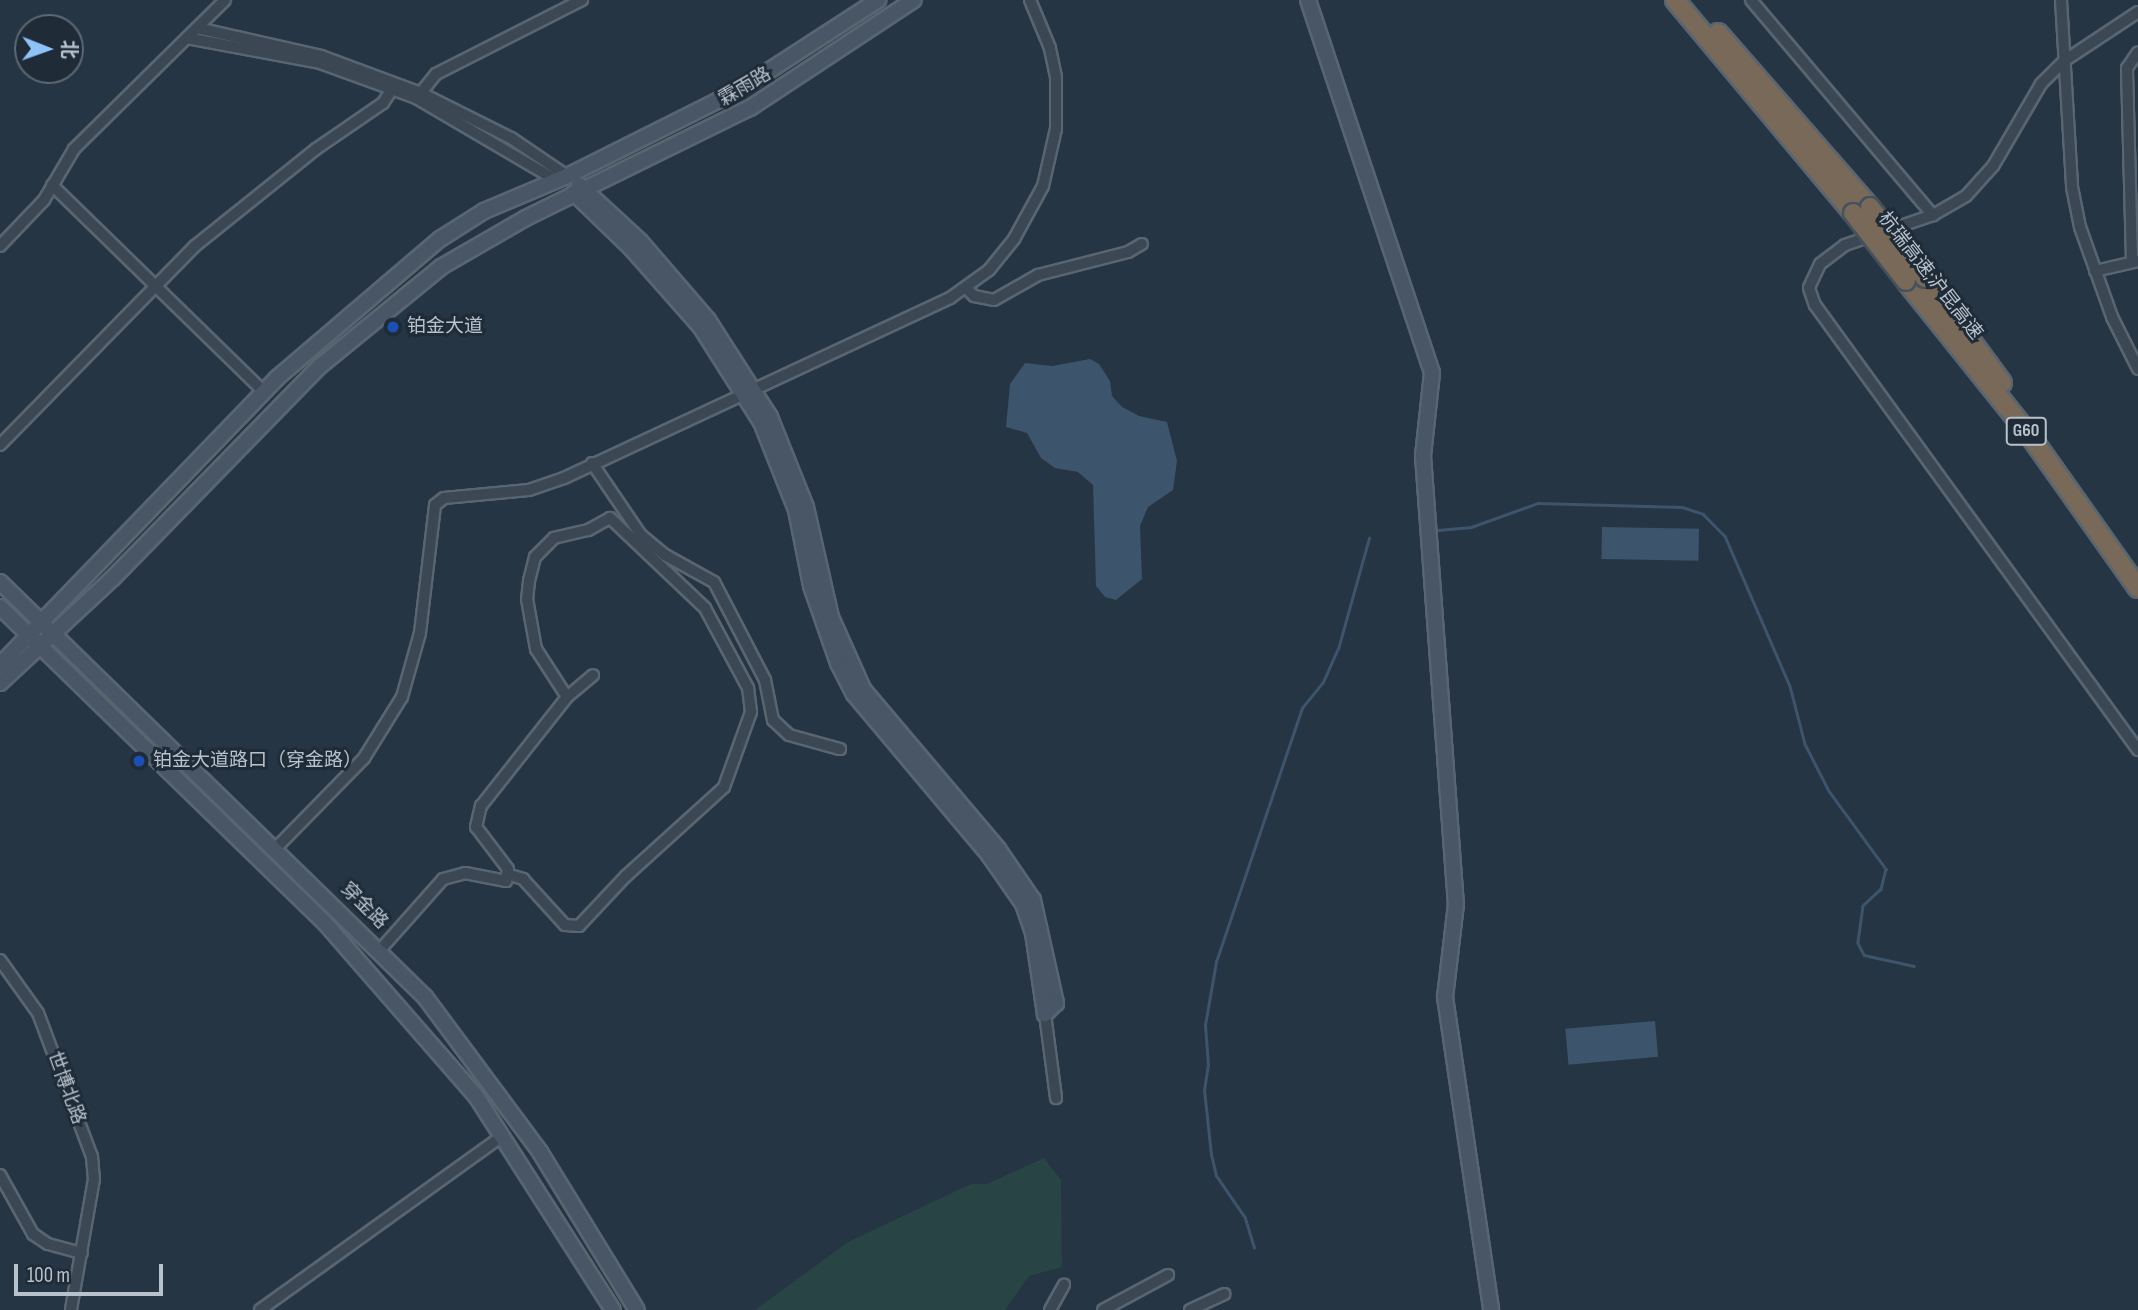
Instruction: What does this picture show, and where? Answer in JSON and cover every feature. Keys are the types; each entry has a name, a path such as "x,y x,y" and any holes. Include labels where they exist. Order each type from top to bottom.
{"highway":[{"name":"杭瑞高速;沪昆高速","path":"1675,0 1861,210 1925,278 2138,570"},
{"name":"杭瑞高速;沪昆高速","path":"1689,0 1861,210 1906,281 2031,437 2138,588"}],"main road":[{"name":"霖雨路","path":"562,178 739,90 878,0"},
{"name":"霖雨路","path":"580,192 750,108 914,0"},
{"path":"1308,0 1432,373 1423,456 1426,531 1456,904 1445,998 1491,1310"},
{"path":"0,665 304,351 440,239 484,211 562,178 580,192 700,326 748,392 782,468 796,510 811,586 838,663 855,694 989,855 1023,904 1033,933 1045,1014"},
{"path":"0,683 350,340 441,267 580,192"},
{"name":"穿金路","path":"0,582 276,848 425,997 540,1152 638,1310"},
{"name":"穿金路","path":"0,607 324,923 476,1096 612,1310"}],"street":[{"path":"0,246 44,200 74,149 225,0"},
{"path":"419,96 436,74 582,0"},
{"path":"276,848 326,792 355,768 402,697 420,633 435,505 454,496 529,490 748,392 966,288 1014,239 1043,186 1051,159 1056,77 1050,48 1030,0"},
{"path":"1751,0 1933,215"},
{"path":"2061,0 2072,187 2095,271 2138,369"},
{"path":"2138,12 2064,61 2041,84 1981,181 1933,215 1858,239 1834,253 1813,274 1809,288 1815,305 2138,750"},
{"path":"197,28 321,56 419,96 562,178"},
{"path":"187,38 268,50 419,96"},
{"path":"2095,271 2135,261 2127,68 2138,52"},
{"path":"0,445 195,246 316,149 383,103 392,89"},
{"path":"52,185 158,285 264,392"},
{"path":"966,288 974,296 994,300 1038,275 1128,253 1142,244"},
{"path":"592,463 641,535 715,582 765,680 773,720 789,735 841,749"},
{"path":"567,697 536,649 527,599 529,581 535,557 554,538 588,530 610,519 705,608 748,688 751,712 724,787 626,876 579,926 565,925 523,879 510,875 481,838 477,817 496,781 567,697 593,675"},
{"path":"380,950 443,878 465,873 500,882 510,875"},
{"name":"世博北路","path":"0,960 38,1013 92,1157 94,1179 71,1310"},
{"path":"1045,1014 1056,1097"},
{"path":"260,1310 502,1136"},
{"path":"0,1175 33,1234 48,1244 82,1254"},
{"path":"1103,1310 1168,1275"},
{"path":"1050,1310 1064,1285"},
{"path":"1190,1310 1224,1294"}],"green space":[{"path":"1044,1158 1061,1180 1062,1267 1029,1276 1005,1310 755,1310 848,1242 971,1184 987,1184"}],"water":[{"path":"1090,359 1099,364 1110,381 1112,396 1122,407 1139,416 1167,422 1177,461 1173,490 1148,507 1140,526 1142,579 1116,600 1105,597 1096,586 1093,485 1078,472 1055,468 1041,458 1027,433 1006,427 1010,384 1025,363 1052,366"},
{"path":"1602,527 1699,529 1698,561 1601,559"},
{"path":"1655,1021 1658,1057 1568,1065 1565,1029"}],"waterway":[{"path":"1438,530 1471,527 1538,503 1682,507 1703,514 1725,536 1790,686 1805,744 1829,791 1886,869 1881,889 1863,906 1858,943 1864,955 1914,966"},
{"path":"1254,1248 1245,1218 1216,1176 1211,1155 1204,1090 1208,1065 1205,1025 1216,962 1302,708 1323,682 1338,649 1369,538"}],"place":[{"name":"铂金大道","path":"393,327"},
{"name":"铂金大道路口（穿金路）","path":"139,761"}]}
